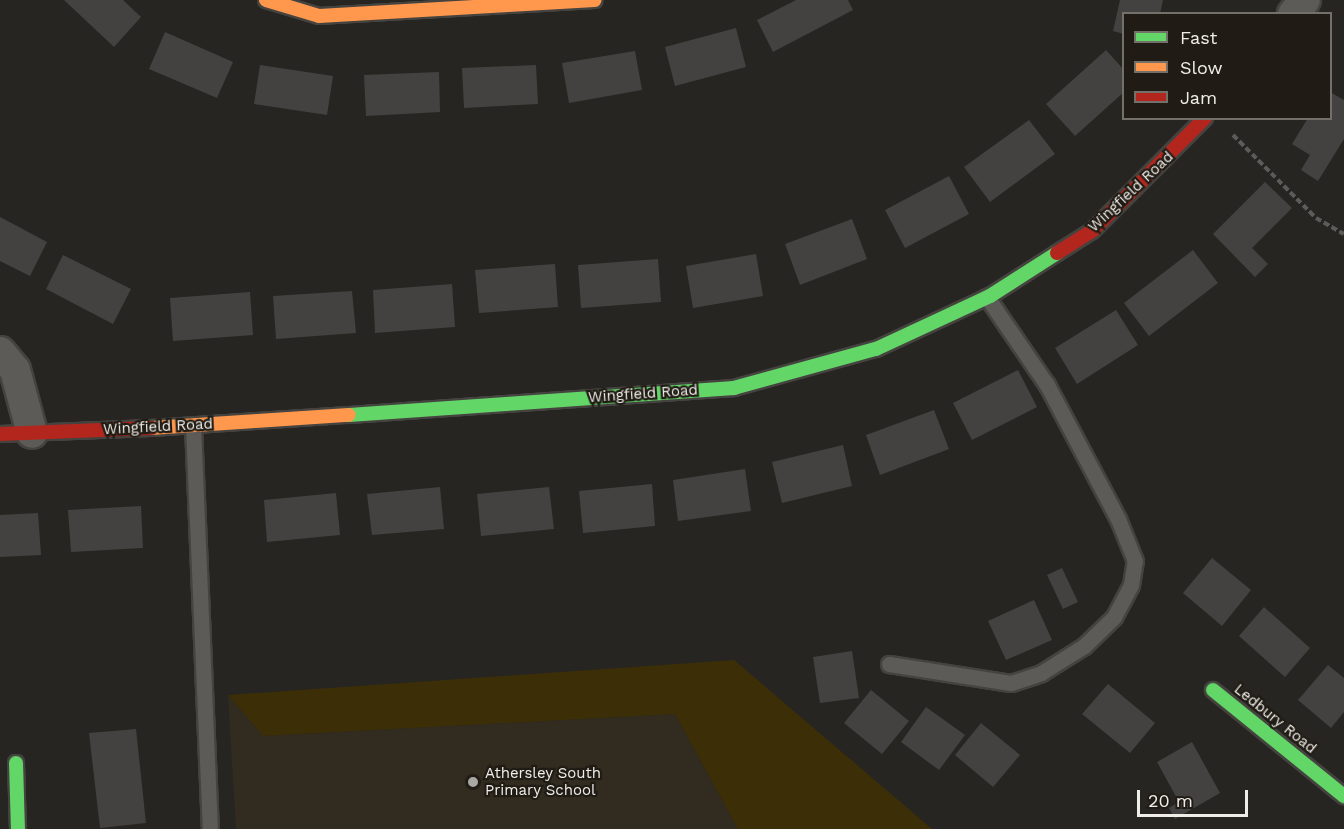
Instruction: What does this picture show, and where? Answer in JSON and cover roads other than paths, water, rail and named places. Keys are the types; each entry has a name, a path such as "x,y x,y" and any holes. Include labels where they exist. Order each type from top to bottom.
{"street":[{"path":"266,0 320,16 595,0"},
{"path":"1295,12 1305,0"},
{"name":"Wingfield Road","path":"0,434 194,426 734,388 876,349 987,297 1092,231 1202,120"},
{"path":"0,352 15,370 32,432"},
{"name":"Ledbury Road","path":"1213,690 1344,796"},
{"path":"16,763 18,829"}],"lane":[{"path":"889,664 1011,683 1031,676 1084,646 1114,616 1131,585 1135,561 1118,519 1047,385 987,297"},
{"path":"194,426 210,829"}],"place":[{"name":"Athersley South Primary School","path":"473,782"}]}
